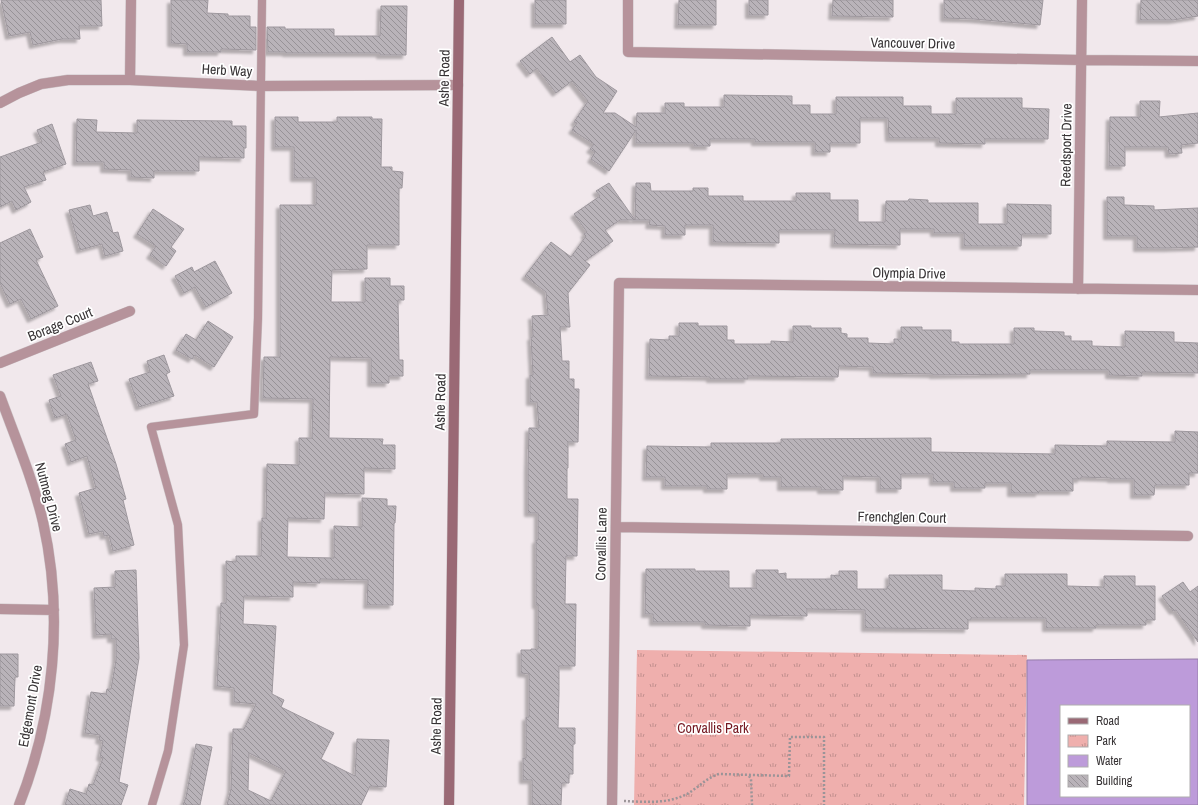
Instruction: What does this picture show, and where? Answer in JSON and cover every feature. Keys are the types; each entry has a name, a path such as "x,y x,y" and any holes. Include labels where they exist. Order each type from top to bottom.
{"street":[{"path":"130,80 131,0"},
{"name":"Ashe Road","path":"449,805 459,0"},
{"name":"Vancouver Drive","path":"628,0 628,52 1198,61"},
{"name":"Reedsport Drive","path":"1078,290 1082,0"},
{"name":"Herb Way","path":"0,103 41,84 68,80 130,80 261,86 458,85"},
{"name":"Olympia Drive","path":"619,283 1078,290 1198,290"},
{"name":"Corvallis Lane","path":"612,802 619,283"},
{"name":"Borage Court","path":"0,363 130,311"},
{"name":"Nutmeg Drive","path":"0,396 30,477 43,522 50,560 54,610"},
{"name":"Frenchglen Court","path":"616,527 1188,536"},
{"path":"0,609 54,610"},
{"name":"Edgemont Drive","path":"19,805 38,746 47,701 52,656 54,610"}],"lane":[{"path":"152,805 168,751 184,645 178,525 151,427 254,414 258,318 262,0"}],"path":[{"path":"612,802 649,802 668,800 683,796 711,777 719,774 789,776 790,737 824,738 824,805"},
{"path":"748,775 751,779 752,805"}],"green space":[{"name":"Corvallis Park","path":"637,650 1027,655 1024,805 634,805"}],"water":[{"path":"1198,659 1198,805 1027,805 1027,660"}],"building":[{"path":"1,0 101,0 102,26 79,26 80,39 62,39 33,45 30,32 9,36"},
{"path":"171,0 208,0 207,13 228,14 228,16 250,16 250,27 256,27 256,50 221,49 221,52 187,52 187,44 171,43"},
{"path":"535,0 566,0 566,24 535,24"},
{"path":"679,0 716,0 716,25 678,25"},
{"path":"749,0 768,0 768,15 749,15"},
{"path":"833,0 893,0 893,17 832,16"},
{"path":"944,0 1043,0 1040,25 944,18"},
{"path":"1141,0 1198,0 1198,16 1173,20 1140,20"},
{"path":"381,6 407,6 406,55 380,55 380,53 268,52 267,27 285,27 285,29 334,29 334,36 380,36"},
{"path":"552,37 570,62 580,55 596,77 617,91 603,113 615,113 636,127 637,113 665,113 665,103 684,103 684,107 724,107 724,95 792,96 792,105 810,105 810,114 836,114 836,97 903,97 903,106 931,106 931,114 956,114 956,98 1022,98 1022,108 1049,109 1048,139 985,139 985,144 939,143 939,138 889,138 888,118 860,118 860,143 830,143 830,152 815,152 815,142 755,142 755,139 710,139 710,146 694,146 694,143 636,143 636,130 609,171 591,159 595,152 590,149 594,144 572,130 577,123 574,122 588,101 572,81 556,93 537,68 530,74 520,61"},
{"path":"1140,101 1160,101 1159,117 1198,113 1198,143 1181,145 1182,153 1169,154 1168,147 1125,147 1125,166 1109,166 1110,117 1140,117"},
{"path":"275,117 298,117 298,122 337,122 337,117 372,117 372,119 382,119 381,167 392,167 392,171 403,172 402,188 399,188 399,245 367,245 367,269 332,270 331,302 365,302 365,278 390,278 390,286 404,286 404,300 398,300 399,360 403,360 403,376 389,376 389,383 371,383 371,358 330,357 329,438 383,439 382,445 395,445 395,469 364,468 364,494 325,493 324,519 288,518 287,557 334,558 334,526 362,527 362,498 387,499 387,506 396,506 394,523 393,605 367,605 368,580 320,579 320,583 293,582 293,597 244,596 243,624 276,626 272,694 284,700 281,707 334,733 321,759 355,776 357,739 389,740 386,787 370,786 361,805 227,805 231,789 233,729 244,729 256,704 234,702 234,688 217,686 221,603 226,603 226,561 236,562 236,556 261,556 262,518 266,518 267,464 299,465 299,438 312,438 313,399 263,398 264,357 280,357 280,205 316,205 316,178 294,178 294,147 275,147","holes":["249,753 286,771 271,801 248,790"]},
{"path":"77,119 97,120 96,132 137,133 137,120 232,121 232,126 246,126 246,148 244,148 244,158 199,157 199,171 154,171 154,178 131,177 131,170 104,169 104,162 76,162"},
{"path":"52,124 66,164 43,172 46,180 24,187 31,202 16,210 12,201 0,207 0,157 42,142 37,130"},
{"path":"609,183 635,220 620,220 605,230 613,241 585,261 590,265 568,293 570,327 560,327 562,361 569,361 569,379 574,379 574,389 579,389 578,442 568,442 567,468 567,499 578,499 577,556 566,556 565,604 576,604 575,666 559,666 558,728 575,728 575,744 573,744 573,774 569,774 569,783 562,783 561,805 532,805 532,780 523,780 523,758 526,758 526,717 529,717 529,674 521,673 521,650 538,649 536,540 538,540 538,513 528,513 529,428 539,428 537,402 530,402 530,375 533,375 531,337 533,337 532,316 548,315 546,292 525,276 551,242 571,257 586,236 584,234 587,232 574,214 600,196 596,191"},
{"path":"636,183 650,183 651,191 693,191 693,188 708,188 708,196 743,196 743,201 796,201 796,193 830,193 830,200 858,200 858,222 885,222 886,201 908,201 909,199 928,200 928,203 978,203 978,224 1007,224 1007,204 1051,205 1051,234 1022,234 1021,246 964,246 964,233 934,233 934,229 900,229 900,245 834,244 835,230 779,230 779,243 713,242 713,225 685,225 685,235 665,235 665,226 649,225 650,220 635,220"},
{"path":"1107,197 1124,197 1124,205 1154,206 1154,210 1198,208 1198,247 1137,248 1137,236 1107,236"},
{"path":"90,205 93,216 107,212 113,233 118,232 123,251 105,256 102,244 80,250 69,210"},
{"path":"153,209 184,229 171,247 176,251 166,266 150,255 156,246 137,234"},
{"path":"30,229 43,257 36,260 58,306 31,319 21,299 10,304 0,283 0,243"},
{"path":"215,261 232,293 206,307 195,287 184,293 175,276 192,267 194,272"},
{"path":"208,321 233,337 214,367 195,355 192,359 176,350 186,334 196,340"},
{"path":"679,323 698,323 698,326 727,326 727,340 734,340 734,344 771,344 771,341 793,342 793,326 811,326 811,328 841,328 841,333 847,334 847,338 868,338 868,343 894,344 894,339 901,339 901,327 922,327 922,330 951,330 951,342 959,342 959,344 1014,344 1014,328 1034,328 1034,331 1064,332 1064,336 1071,336 1071,341 1092,341 1092,346 1125,347 1125,331 1174,332 1174,342 1198,343 1198,373 1142,372 1142,376 1109,375 1109,370 1030,370 1030,374 933,375 873,373 873,367 839,366 838,377 748,376 748,379 710,379 710,377 649,376 650,339 669,340 669,336 679,336"},
{"path":"164,355 170,372 166,374 174,396 139,407 129,379 150,372 147,361"},
{"path":"91,362 98,381 88,384 116,464 126,499 123,500 134,545 113,551 109,535 104,536 103,531 89,534 79,493 96,488 87,456 71,462 65,444 76,440 67,414 55,418 49,400 61,396 53,375"},
{"path":"1175,431 1198,432 1198,473 1189,473 1189,485 1155,485 1154,495 1134,495 1134,479 1111,478 1081,477 1081,479 1073,479 1073,491 1011,493 1011,483 985,483 985,488 954,488 954,482 933,482 933,474 901,474 901,489 880,489 880,477 843,476 843,490 821,490 821,487 781,487 781,477 763,477 763,474 727,474 727,489 707,489 707,486 665,486 665,477 646,477 647,446 711,447 711,443 781,443 781,439 931,438 931,452 1055,454 1055,445 1107,446 1107,441 1175,442"},
{"path":"646,569 729,571 729,588 756,588 756,570 778,570 778,574 786,573 786,579 831,579 831,575 839,576 839,571 857,571 857,589 887,589 887,586 889,586 889,575 942,575 942,590 975,591 975,588 996,589 996,586 1005,586 1005,574 1067,574 1067,586 1104,587 1104,576 1135,576 1135,586 1155,586 1155,620 1146,620 1146,625 1096,625 1096,628 1046,628 1046,618 971,618 971,620 968,620 968,629 865,628 865,610 807,609 807,616 750,615 750,626 705,625 705,622 653,622 653,614 645,614"},
{"path":"136,570 139,658 119,782 128,785 121,805 65,805 70,789 86,794 89,784 93,785 103,758 100,757 103,741 99,740 100,735 85,733 91,692 106,694 107,689 111,689 116,660 116,639 111,639 111,634 96,635 94,588 115,587 115,571"},
{"path":"1183,582 1190,592 1198,586 1198,642 1176,610 1173,611 1162,596"},
{"path":"0,654 18,654 18,677 15,677 14,706 0,706"},
{"path":"196,744 212,747 200,805 183,805 186,797"}]}
